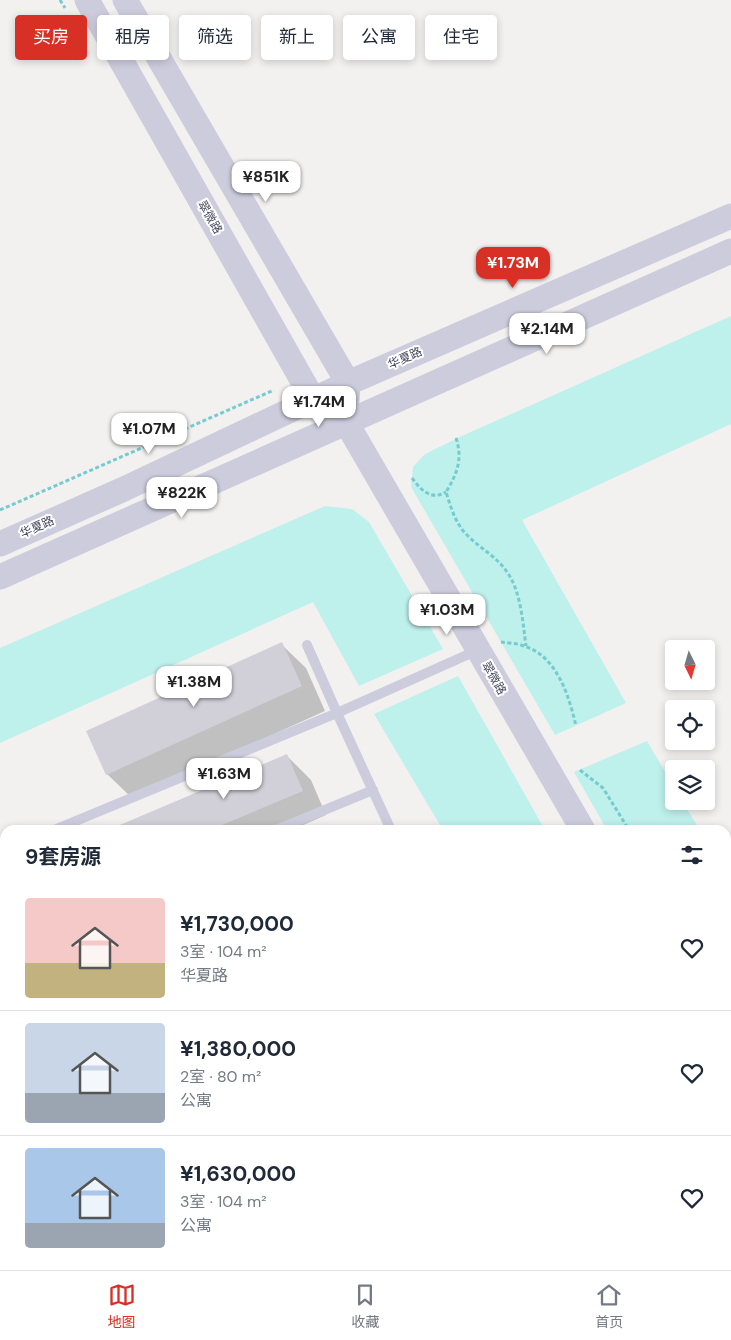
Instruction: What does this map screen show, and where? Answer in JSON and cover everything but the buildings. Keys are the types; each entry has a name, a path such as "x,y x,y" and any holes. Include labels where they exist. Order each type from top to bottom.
{"street":[{"name":"翠微路","path":"86,0 314,401 346,422 490,646 580,825"},
{"path":"124,0 348,383 346,422"},
{"name":"华夏路","path":"0,544 124,489 314,401 348,383 731,216"},
{"path":"0,577 731,251"}],"lane":[{"path":"307,645 389,825"},
{"path":"66,825 337,713 490,646"},
{"path":"288,825 373,790"}],"path":[{"path":"412,478 421,489 430,495 439,496 446,492 458,467 460,456 456,438"},
{"path":"446,492 452,513 466,536 498,560 509,574 522,621 526,646"},
{"path":"490,646 526,646 548,661 564,686 576,726"},
{"path":"580,770 603,788 626,825"}],"shaded area":[{"path":"731,316 731,424 522,520 626,703 555,735 411,487 413,467 425,454 464,435"},
{"path":"325,506 352,509 369,522 443,649 359,686 313,602 0,743 0,648"},
{"path":"458,676 542,825 440,825 374,714"},
{"path":"647,741 665,772 665,810 688,810 697,825 604,825 574,772"}]}
